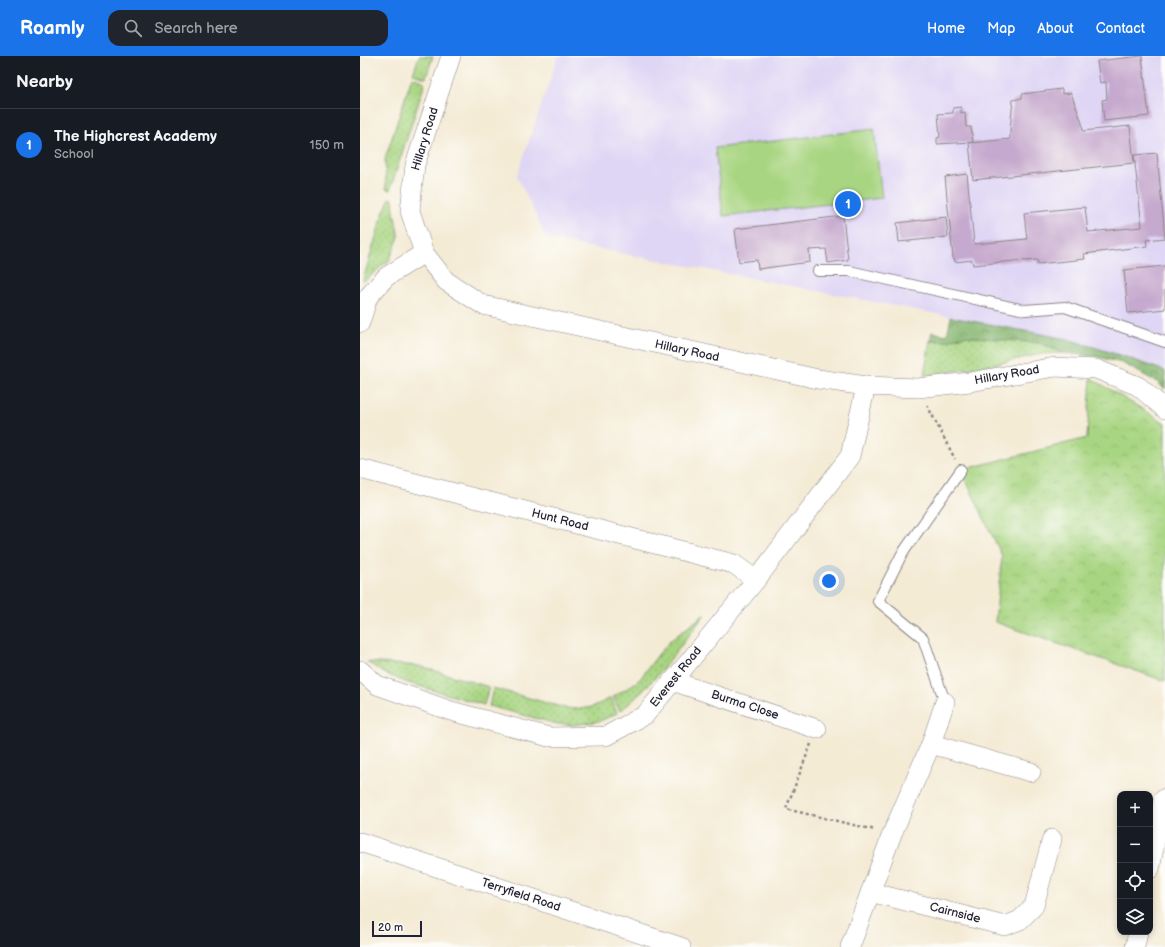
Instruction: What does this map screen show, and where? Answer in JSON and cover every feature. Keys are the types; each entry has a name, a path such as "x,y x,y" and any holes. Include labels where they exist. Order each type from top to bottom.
{"street":[{"name":"Hillary Road","path":"451,56 415,165 410,211 424,253 446,281 483,306 818,379 866,386 918,388 970,382 1055,366 1096,369 1138,386 1165,408"},
{"path":"360,323 368,297 386,277 424,253"},
{"name":"Everest Road","path":"360,670 377,685 451,711 549,737 606,736 645,715 756,580 850,456 866,386"},
{"name":"Hunt Road","path":"360,469 734,564 756,580"},
{"name":"Burma Close","path":"672,681 817,728"},
{"path":"850,947 892,834 931,744 945,702"},
{"path":"931,744 1031,772"},
{"path":"1151,863 1163,800 1165,798"},
{"name":"Cairnside","path":"870,892 1005,926 1020,920 1034,906 1052,838"},
{"name":"Terryfield Road","path":"360,842 682,947"},
{"path":"1135,947 1137,935"}],"lane":[{"path":"818,271 849,272 1025,310 1065,307 1165,342"},
{"path":"945,702 923,638 878,601 902,554 961,470"}],"path":[{"path":"918,388 961,470"},
{"path":"817,728 786,809 892,834"}],"shaded area":[{"path":"558,56 1165,56 1165,371 1123,356 1067,339 547,239 517,176"}],"green space":[{"path":"419,56 433,56 426,78 413,74"},
{"path":"412,77 425,83 390,190 386,189 385,159"},
{"path":"874,129 882,198 723,216 715,148"},
{"path":"390,198 393,199 399,237 389,261 365,281 363,280 382,216"},
{"path":"951,317 1067,339 1123,356 1165,371 1165,389 1157,382 1122,363 1098,357 1064,353 1040,343 964,336 947,341 930,341 932,332 947,335"},
{"path":"964,336 1040,343 1064,353 1041,354 996,364 924,375 930,341 947,341"},
{"path":"1091,378 1165,423 1165,681 995,622 1002,556 961,470 1087,438"},
{"path":"705,614 655,678 620,711 613,697 640,679 671,640"},
{"path":"367,662 419,666 489,687 484,705 405,682 384,673"},
{"path":"493,688 565,708 580,709 592,707 611,698 617,713 600,721 575,725 557,724 489,706"}],"building":[{"path":"1142,56 1149,116 1104,121 1102,100 1107,99 1106,82 1100,83 1097,61"},
{"path":"1062,89 1062,94 1071,93 1082,123 1083,131 1130,126 1134,163 973,180 969,143 1010,139 1013,100 1022,98 1022,94"},
{"path":"961,107 961,113 965,112 966,127 971,127 973,142 937,144 937,138 940,137 938,114 953,113 953,108"},
{"path":"1157,153 1165,238 1146,240 1147,246 1084,254 1085,259 1038,264 1037,260 973,265 972,260 955,262 953,258 945,177 967,174 974,244 1027,239 1024,213 1085,207 1088,232 1142,227 1134,155"},
{"path":"843,216 848,260 828,263 826,249 809,250 810,262 758,269 757,260 739,262 735,229"},
{"path":"946,217 948,237 899,242 897,223"},
{"path":"1165,266 1165,309 1128,313 1124,270"}],"place":[{"name":"The Highcrest Academy","path":"848,204"}]}
